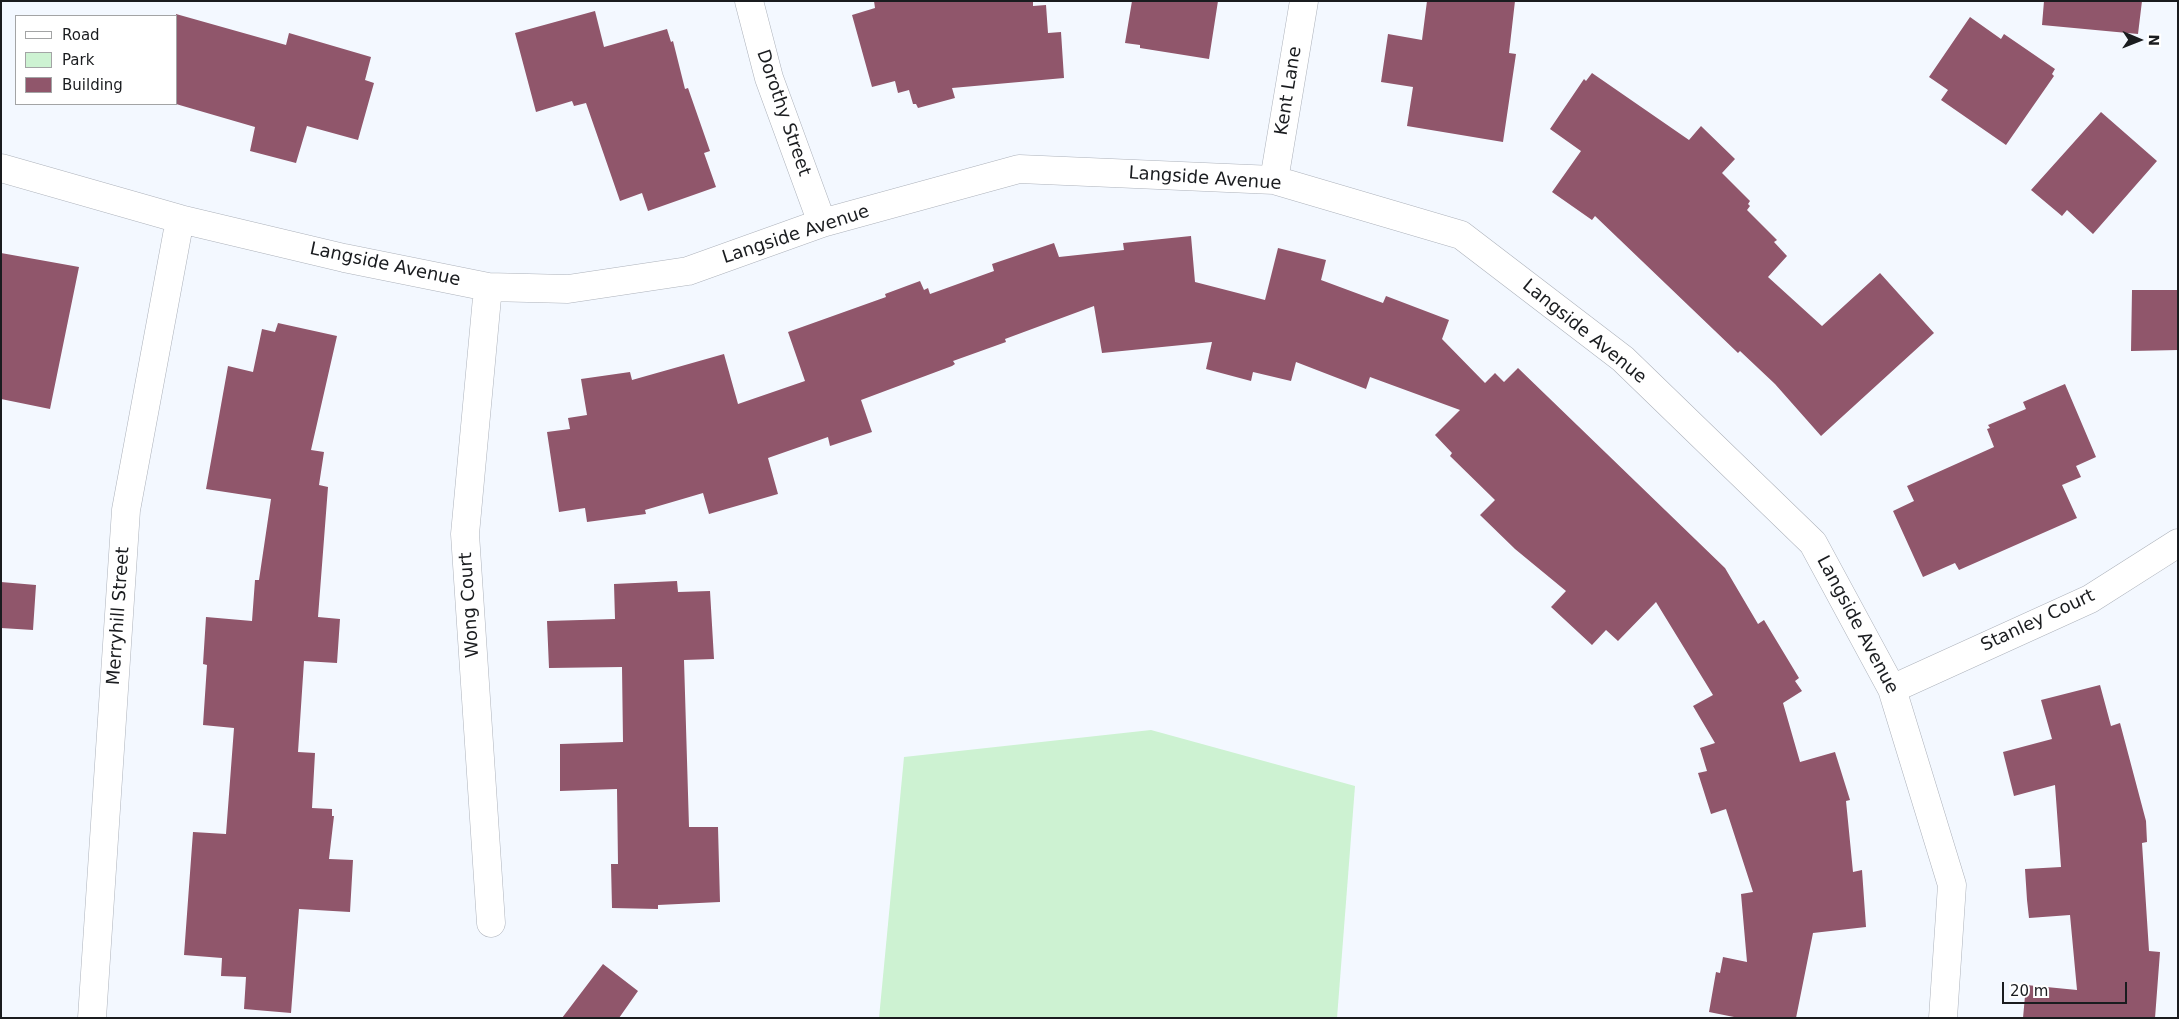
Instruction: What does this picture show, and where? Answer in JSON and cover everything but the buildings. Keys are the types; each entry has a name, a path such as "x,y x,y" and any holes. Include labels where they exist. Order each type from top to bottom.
{"street":[{"name":"Dorothy Street","path":"749,1 769,78 822,224"},
{"name":"Kent Lane","path":"1274,180 1304,1"},
{"name":"Langside Avenue","path":"1,168 180,218 344,258 488,287 568,289 688,271 822,224 1020,169 1274,180 1461,235 1623,359 1814,543 1892,688 1952,885 1943,1018"},
{"name":"Merryhill Street","path":"92,1018 126,510 180,218"},
{"name":"Wong Court","path":"488,287 465,534 491,923"},
{"name":"Stanley Court","path":"1892,688 2090,599 2178,543"}],"green space":[{"path":"1151,730 1355,786 1337,1018 879,1018 904,757"}]}
